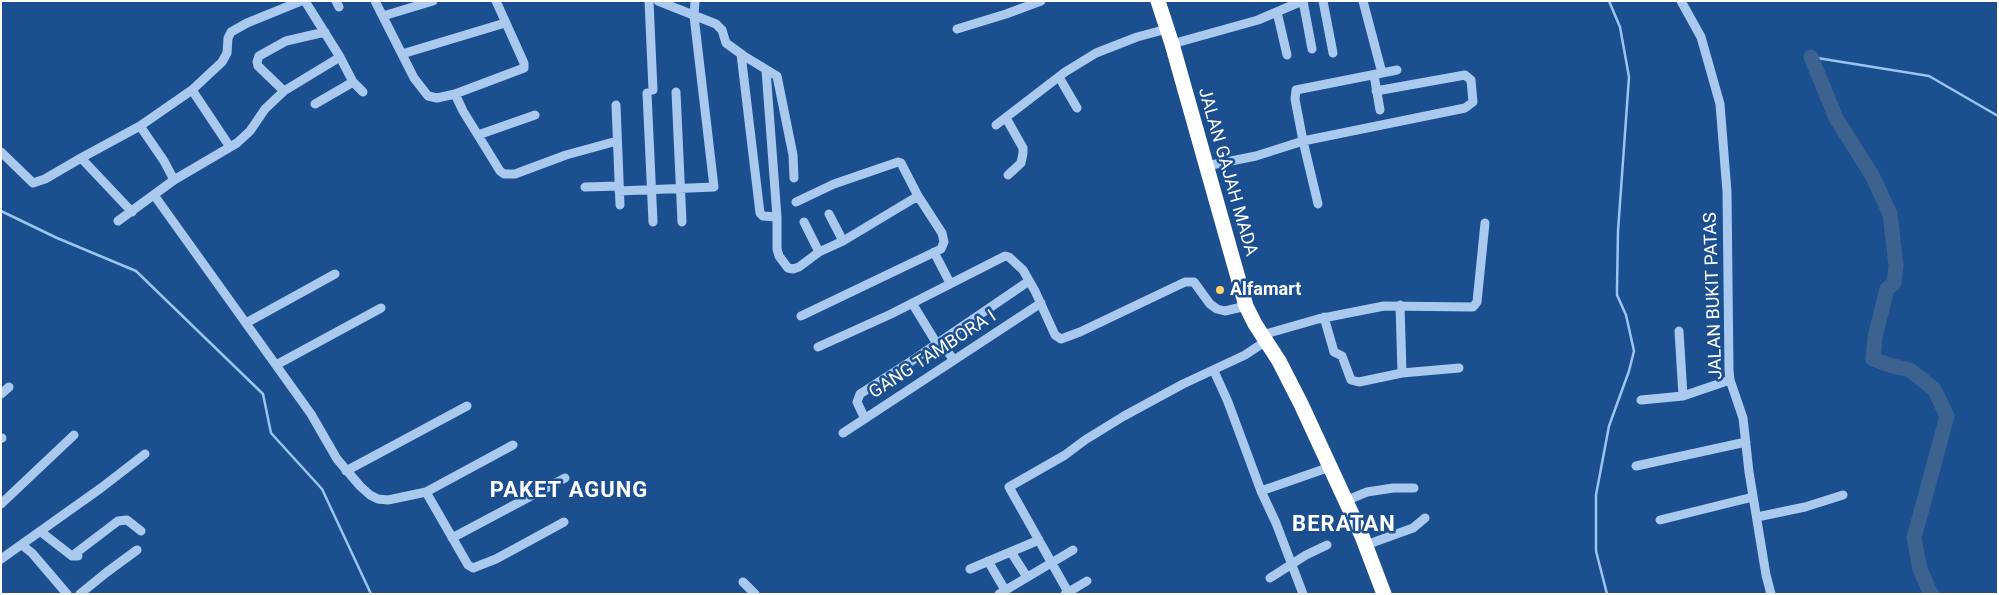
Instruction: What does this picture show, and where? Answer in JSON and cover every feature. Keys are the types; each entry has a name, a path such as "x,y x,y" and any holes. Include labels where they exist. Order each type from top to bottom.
{"highway":[{"name":"JALAN GAJAH MADA","path":"1158,1 1172,44 1246,306 1301,404 1366,545 1384,594"}],"street":[{"path":"1,152 33,183 45,179 140,126 192,90 222,62 227,53 228,38 232,32 247,23 303,1 325,32 354,82 363,92"},
{"path":"375,1 414,78 428,96 437,98 455,94 524,68 524,63 496,1"},
{"path":"383,16 434,1"},
{"path":"648,1 653,222"},
{"path":"658,1 716,24 722,30 726,43 777,76 793,155 794,178"},
{"path":"585,188 652,190 714,187 694,16 695,1"},
{"path":"956,29 1041,1"},
{"path":"1172,44 1258,20 1302,1 1312,49"},
{"path":"1323,1 1333,52"},
{"path":"1364,1 1378,74 1376,91 1380,110"},
{"name":"JALAN BUKIT PATAS","path":"1681,1 1701,37 1720,104 1727,199 1730,380 1740,407 1753,497 1771,594"},
{"path":"1277,12 1287,55"},
{"path":"402,54 505,23"},
{"path":"996,125 1077,64 1137,37 1167,29"},
{"path":"284,91 258,66 259,56 286,41 325,32"},
{"path":"741,54 760,213 763,216 777,217"},
{"path":"118,222 174,180 230,147 250,131 265,109 284,91 340,57"},
{"path":"766,70 777,217 777,249 779,256 788,268 793,270 799,267 819,252 843,241 918,196"},
{"path":"1318,204 1303,141 1295,95 1297,89 1397,70"},
{"path":"1206,166 1256,156 1303,141 1465,108 1473,102 1471,80 1465,75 1376,91"},
{"path":"1060,77 1077,108"},
{"path":"315,104 354,82"},
{"path":"192,90 230,147"},
{"path":"676,92 682,222"},
{"path":"455,94 463,111 500,171 507,175 521,172 566,155 617,141"},
{"path":"616,106 620,205"},
{"path":"478,135 535,115"},
{"path":"1006,118 1023,153 1021,163 1008,174"},
{"path":"140,126 164,161 174,180"},
{"path":"81,158 132,212"},
{"path":"796,202 834,184 898,162 901,163 918,196 944,238 943,246 934,252 800,316"},
{"path":"154,195 311,414 346,471 365,491 378,499 388,500 426,492 513,445"},
{"path":"829,214 843,241"},
{"path":"804,222 819,252"},
{"path":"1087,581 1067,593 1052,562 1009,487 1065,455 1124,416 1183,384 1245,355 1264,338 1324,318 1384,306 1469,308 1476,305 1485,223"},
{"path":"934,252 950,283"},
{"path":"818,347 912,304 1005,256 1009,256 1017,263 1029,281 1058,338 1063,339 1080,332 1185,282 1194,282 1210,304 1217,309 1225,311 1246,306"},
{"path":"246,323 335,274"},
{"path":"865,419 857,402 860,394 939,343 1029,281"},
{"name":"GANG TAMBORA I","path":"843,432 1040,303"},
{"path":"912,304 939,343 954,360"},
{"path":"1400,306 1402,373"},
{"path":"276,365 381,308"},
{"path":"1324,318 1334,352 1342,356 1351,380 1359,382 1402,373 1459,368"},
{"path":"1679,331 1683,396"},
{"path":"1214,371 1242,436 1261,491 1276,523 1303,594"},
{"path":"1641,400 1683,396 1730,380"},
{"path":"1,394 9,387"},
{"path":"346,471 467,406"},
{"path":"1,504 74,436"},
{"path":"1636,466 1746,442"},
{"path":"1,559 41,532 145,454"},
{"path":"1261,491 1330,467"},
{"path":"452,538 565,478"},
{"path":"1345,501 1366,492 1393,488 1414,488"},
{"path":"426,492 468,565 475,568 564,522"},
{"path":"1757,517 1805,507 1843,495"},
{"path":"1660,520 1753,497"},
{"path":"1366,545 1413,528 1425,518"},
{"path":"41,532 76,556 118,521 128,520 141,530"},
{"path":"970,569 1039,540"},
{"path":"22,545 32,553 67,594"},
{"path":"1270,578 1306,555 1327,545"},
{"path":"80,594 106,572 137,550"},
{"path":"988,561 1002,592 1073,550"},
{"path":"1011,552 1027,577"},
{"path":"743,582 755,594"}],"waterway":[{"path":"1607,594 1596,551 1596,495 1609,426 1629,371 1634,351 1626,315 1617,295 1618,231 1629,77 1620,27 1609,1"},
{"path":"1811,57 1929,76 1998,116"},
{"path":"1811,57 1836,118 1873,177 1890,214 1896,265 1894,283 1887,289 1875,337 1873,359 1910,370 1934,389 1947,416 1914,538 1920,569 1932,594"},
{"path":"1,211 57,238 136,271 263,394 271,433 322,489 371,594"}],"place":[{"name":"Alfamart","path":"1220,290"}],"district":[{"name":"PAKET AGUNG","path":"569,491"},
{"name":"BERATAN","path":"1344,525"}]}
